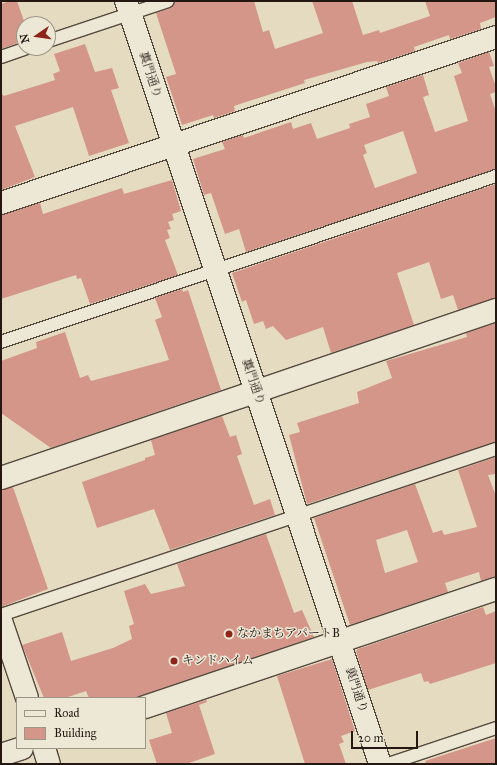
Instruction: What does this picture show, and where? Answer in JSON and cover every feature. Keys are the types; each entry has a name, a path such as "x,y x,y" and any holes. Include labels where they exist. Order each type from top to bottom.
{"street":[{"name":"裏門通り","path":"128,7 380,764"},
{"path":"1,203 496,37"},
{"path":"1,478 496,310"},
{"path":"146,707 496,589"},
{"path":"1,621 27,697"},
{"path":"1,755 19,749"},
{"path":"44,749 49,764"}],"lane":[{"path":"56,38 128,7 168,1"},
{"path":"1,57 16,52"},
{"path":"1,342 496,176"},
{"path":"1,615 496,449"},
{"path":"388,764 496,728"}],"building":[{"path":"9,1 17,1 22,16 16,16 16,44 1,49 1,4"},
{"path":"175,1 254,1 263,32 269,30 275,49 323,33 312,1 352,1 363,35 379,30 380,33 430,16 425,1 496,1 496,17 480,23 481,29 450,39 449,35 414,47 415,51 378,63 377,61 367,62 304,80 305,83 234,106 235,111 214,118 213,115 182,125 166,77 176,74 156,13 171,8"},
{"path":"85,44 95,72 112,68 119,88 111,90 129,143 89,156 73,107 15,126 35,177 1,190 1,93 4,96 55,80 53,74 60,71 55,56 56,53"},
{"path":"489,52 494,66 489,67 496,87 496,92 490,94 496,112 496,169 246,252 239,229 225,234 211,193 204,195 193,159 225,149 222,142 243,135 244,138 291,122 293,129 311,123 317,139 350,128 349,124 370,117 366,104 389,96 386,87 423,75 429,95 423,97 435,132 468,121 454,76 462,73 458,63","holes":["403,131 417,173 375,188 363,155 367,153 364,145"]},
{"path":"172,180 181,211 172,214 174,220 168,222 171,229 167,230 170,238 165,240 178,275 90,304 81,278 77,279 76,275 1,299 1,215 40,203 43,214 122,188 124,194"},
{"path":"496,184 496,298 458,310 453,295 441,299 429,262 397,273 414,325 331,353 323,327 286,340 273,326 266,329 263,321 254,324 246,300 242,302 232,273"},
{"path":"182,289 183,292 188,290 221,390 51,448 1,413 1,361 37,348 36,342 65,332 80,378 88,375 91,381 169,360 155,320 162,317 155,298"},
{"path":"496,323 496,442 307,504 289,435 300,432 297,423 359,403 357,392 392,378 386,361 467,337 466,333"},
{"path":"222,416 230,437 236,435 242,454 237,456 254,505 270,499 275,515 170,550 154,509 97,528 82,482 145,460 145,458 155,455 151,440"},
{"path":"496,457 496,474 488,475 496,496 496,576 481,581 479,572 445,583 448,592 350,625 314,518 415,484 433,533 442,530 444,535 477,527 458,470","holes":["407,530 418,562 385,573 376,540"]},
{"path":"13,487 48,589 1,607 1,490"},
{"path":"266,534 294,613 302,610 314,637 140,697 89,697 86,691 68,697 44,697 22,645 62,632 71,661 113,648 132,639 129,626 134,624 124,591 145,584 151,594 185,586 177,564"},
{"path":"483,607 486,615 496,611 496,663 430,684 428,681 424,682 421,673 368,690 356,651 358,649"},
{"path":"332,659 355,731 341,736 344,742 339,744 346,764 305,764 277,676"},
{"path":"206,700 207,702 199,705 215,754 186,764 157,764 149,740 172,733 166,713"},
{"path":"496,738 496,764 426,764 425,761"}],"place":[{"name":"なかまちアパートB","path":"229,634"},
{"name":"キンドハイム","path":"174,661"}]}
